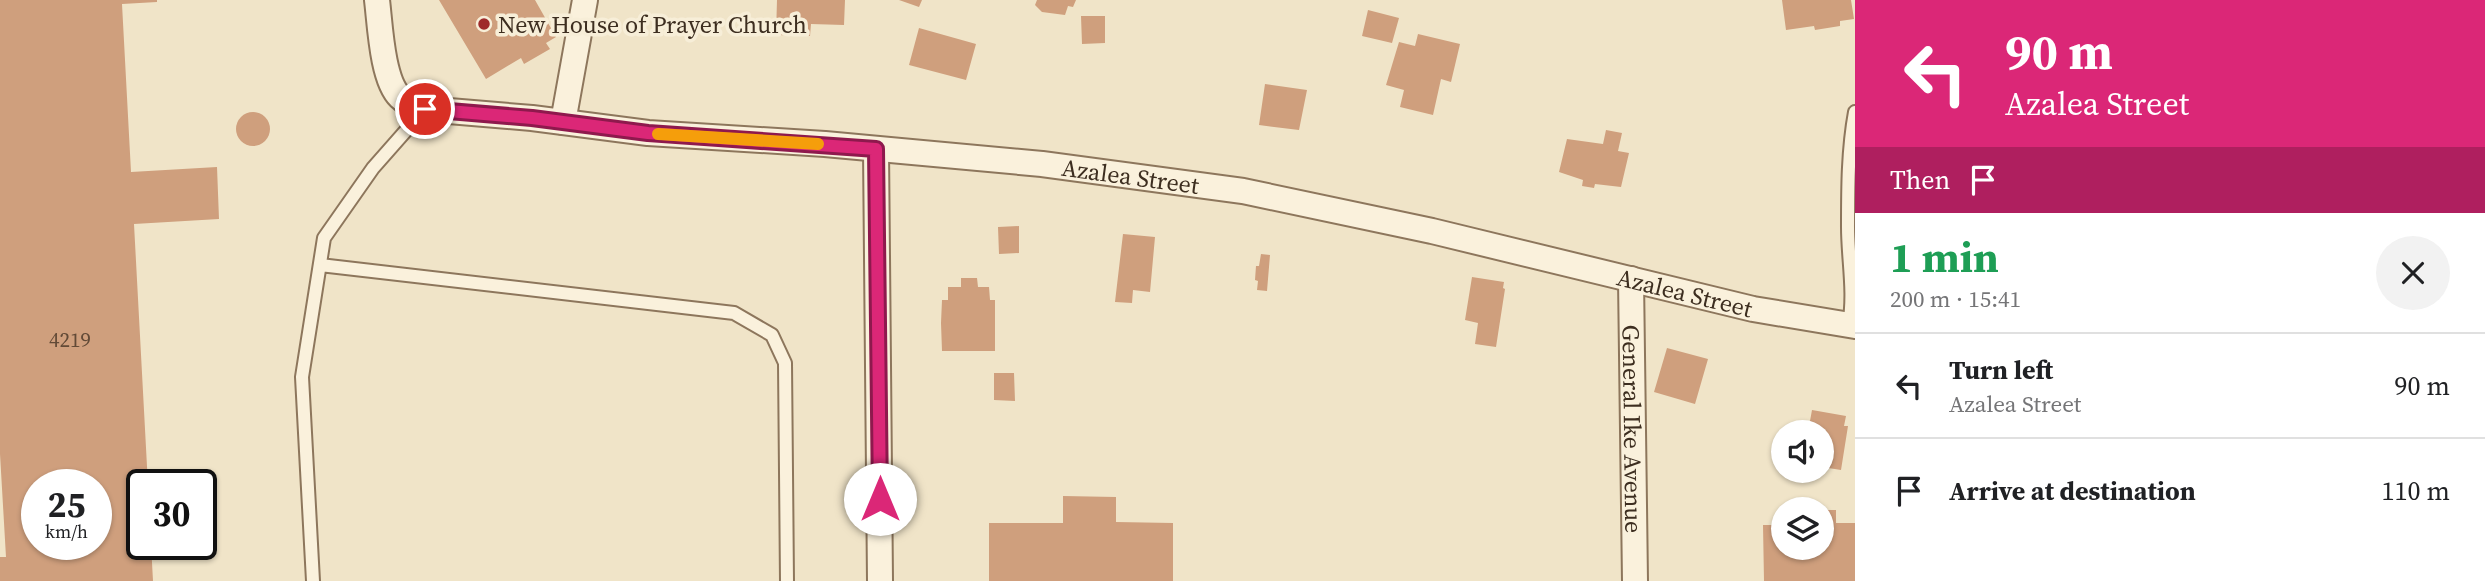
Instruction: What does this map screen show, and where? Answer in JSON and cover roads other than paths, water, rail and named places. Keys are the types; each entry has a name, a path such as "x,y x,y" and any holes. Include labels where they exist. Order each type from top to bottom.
{"street":[{"name":"Azalea Street","path":"377,0 383,50 391,83 398,97 412,106 425,109 648,133 1042,164 1243,191 1432,231 1753,309 1852,325"},
{"path":"564,122 585,0"},
{"path":"876,149 880,581"},
{"name":"General Ike Avenue","path":"1631,279 1635,581"}],"lane":[{"path":"313,581 302,377 324,239 373,168 425,109"},
{"path":"1852,325 1848,228 1851,134 1855,113"},
{"path":"320,265 734,313 772,335 785,363 787,581"}],"place":[{"name":"New House of Prayer Church","path":"484,24"}]}
